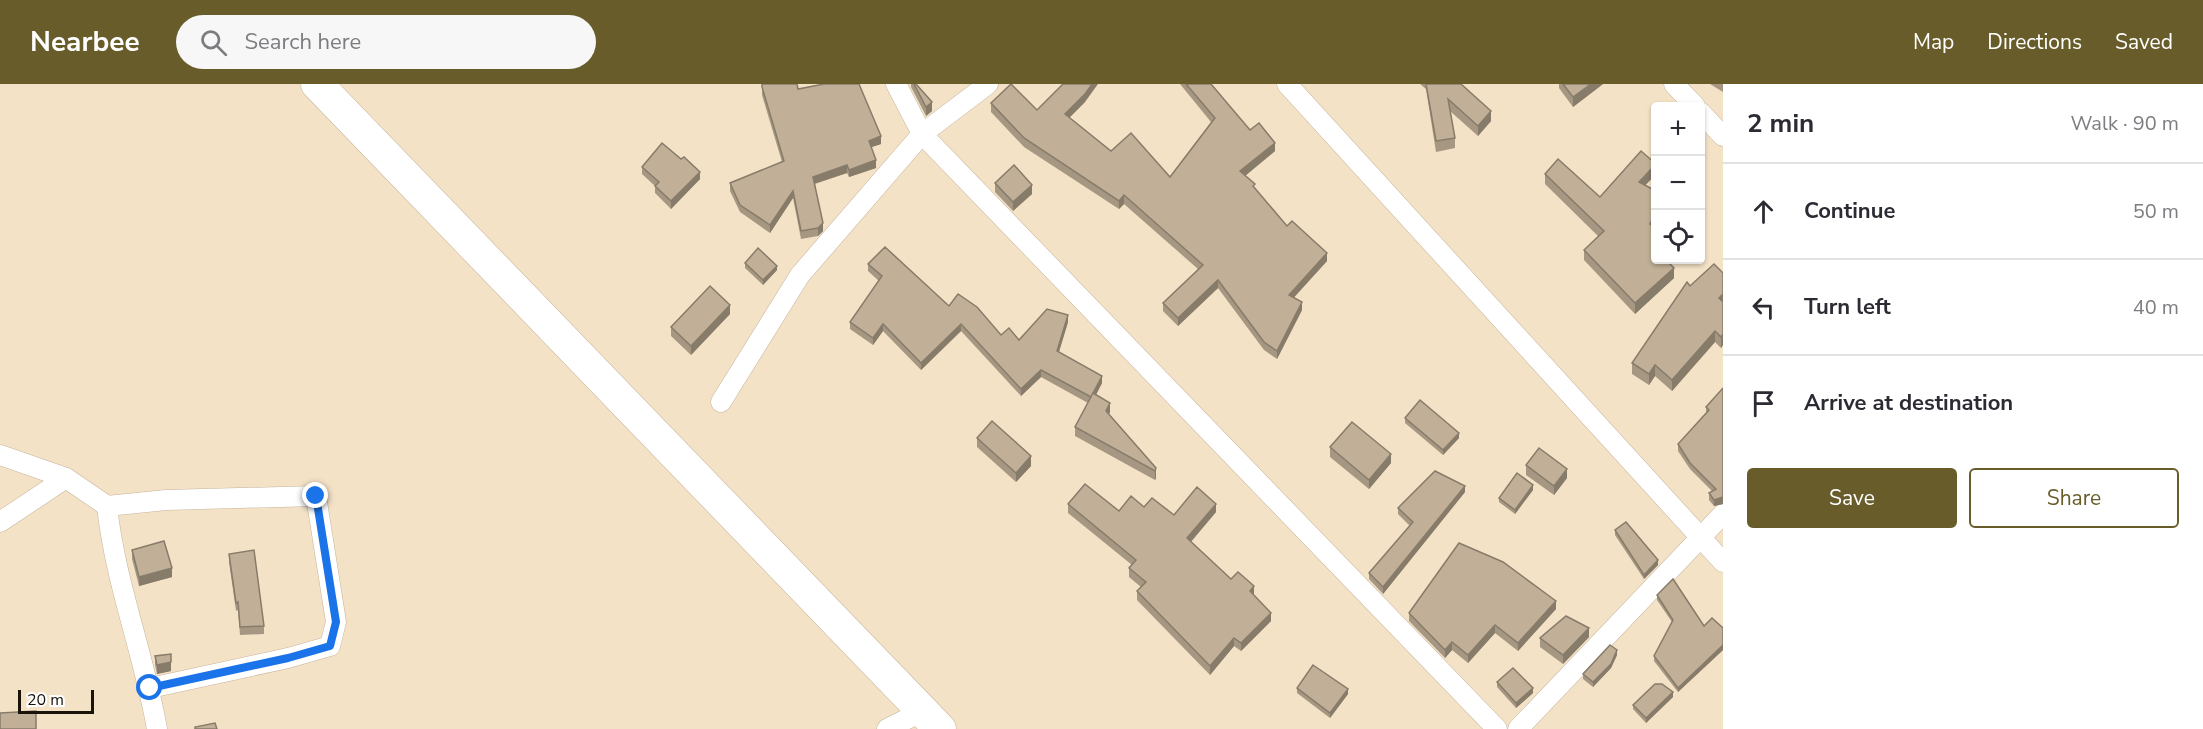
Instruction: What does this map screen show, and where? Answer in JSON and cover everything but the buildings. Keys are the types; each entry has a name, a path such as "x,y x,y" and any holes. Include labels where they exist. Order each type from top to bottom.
{"main road":[{"path":"317,84 932,720"}],"street":[{"path":"896,84 922,134 1497,729"},
{"path":"721,402 800,275 922,134 988,84"},
{"path":"1287,84 1723,562"},
{"path":"1674,84 1691,102"},
{"path":"1705,116 1723,136"},
{"path":"0,455 66,478 107,506 166,500 316,496 336,622 330,646 288,658 150,688"},
{"path":"0,522 66,478"},
{"path":"107,506 111,547 150,688 157,729"},
{"path":"1518,729 1723,514"},
{"path":"887,729 932,720"}],"route":[{"path":"150,688 288,658 330,646 336,622 316,496"}]}
